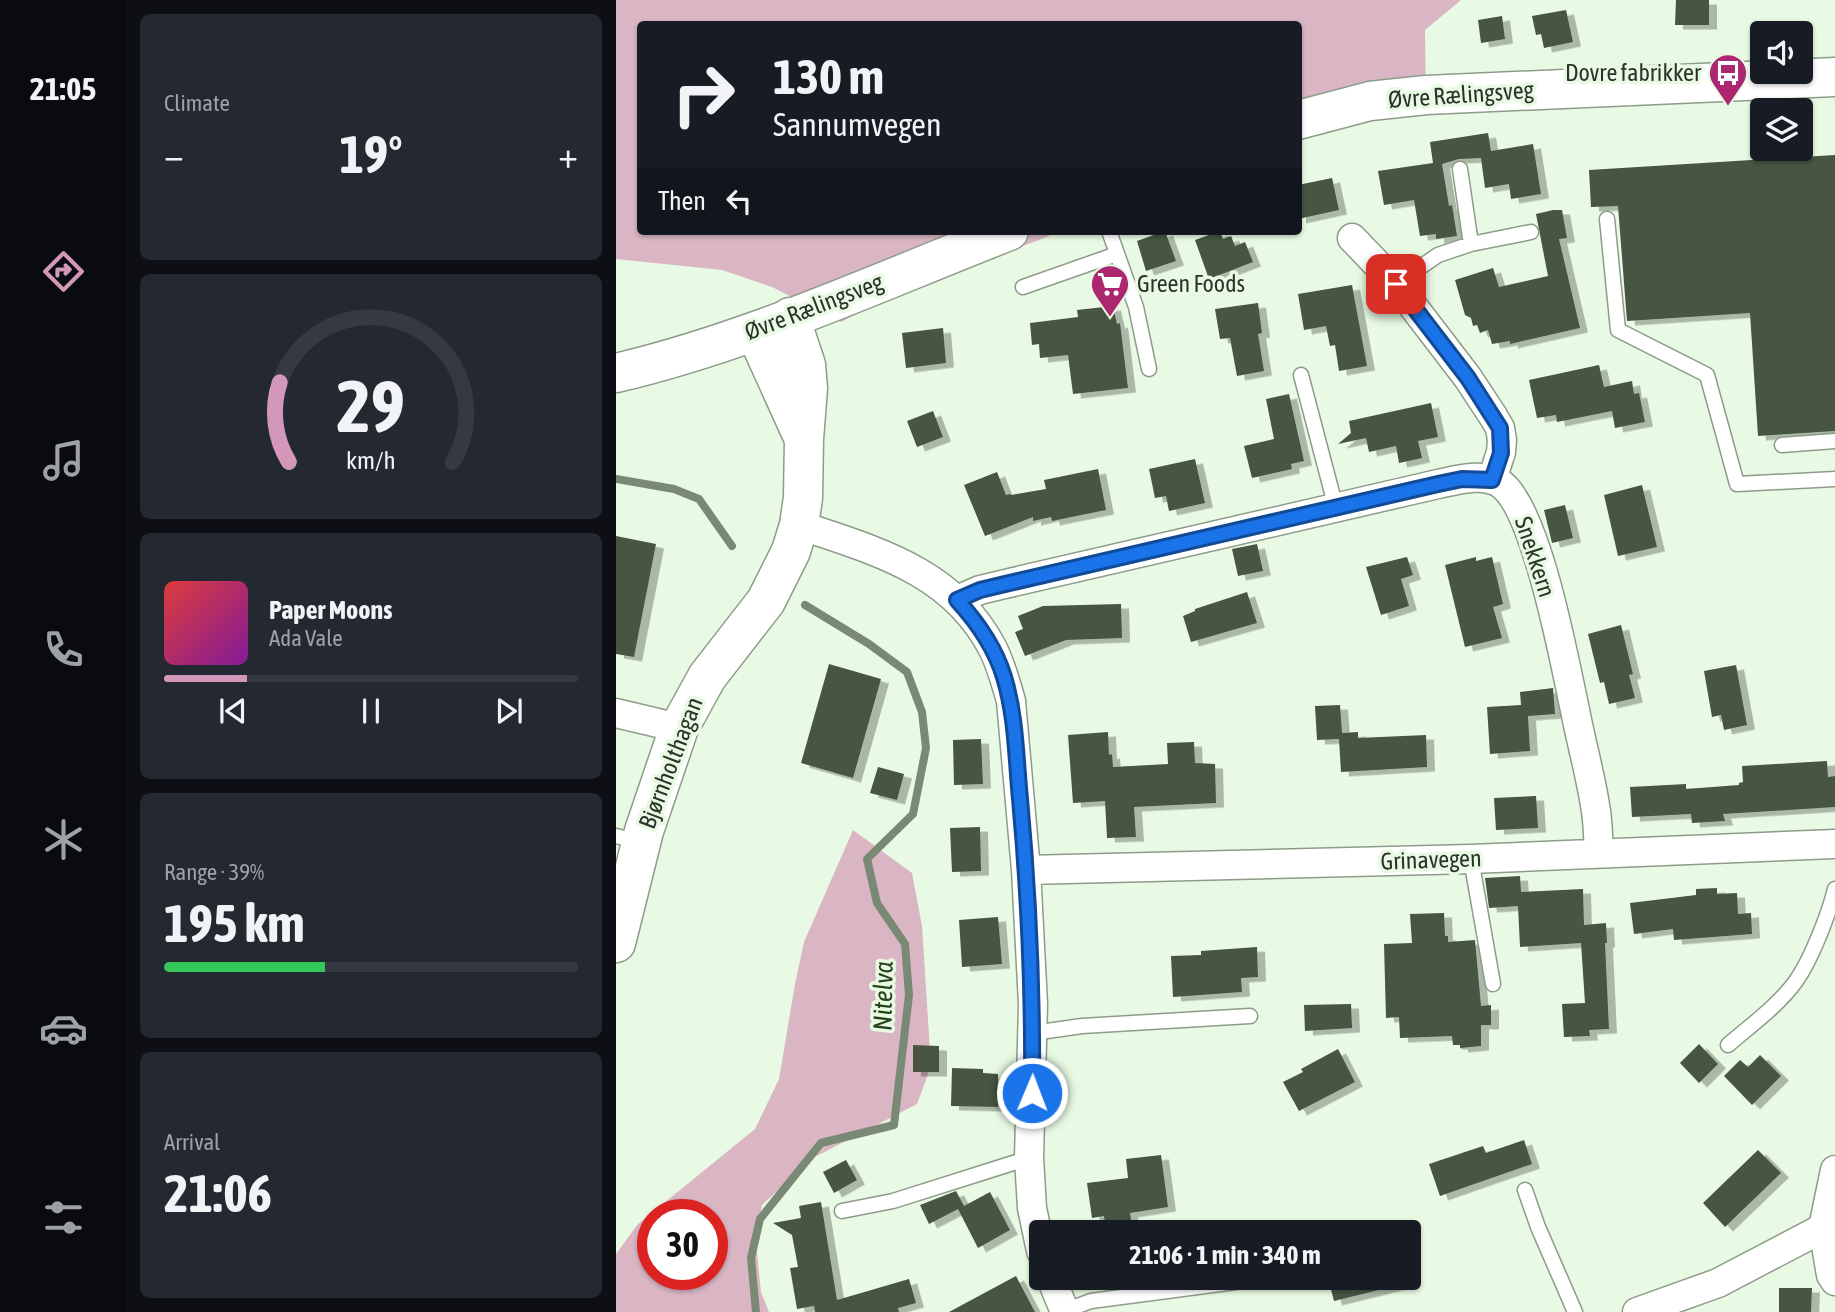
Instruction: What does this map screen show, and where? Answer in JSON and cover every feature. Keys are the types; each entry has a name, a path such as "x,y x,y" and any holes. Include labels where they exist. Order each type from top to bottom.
{"main road":[{"name":"Øvre Rælingsveg","path":"1302,119 1370,102 1426,95 1835,77"},
{"name":"Øvre Rælingsveg","path":"617,369 690,353 755,331 999,235"},
{"name":"Bjørnholthagan","path":"616,943 628,839 707,677 766,601 791,551 799,525 805,479 804,439 808,388 806,365 790,317"},
{"path":"755,331 804,439"}],"street":[{"path":"957,600 980,590 1005,584 1462,479 1492,480 1501,453 1500,428 1468,378 1396,284 1352,238"},
{"name":"Snekkern","path":"1492,480 1501,484 1511,494 1520,509 1541,564 1595,806 1600,852"},
{"path":"799,525 913,567 957,600 973,618 994,650 1011,701 1026,870 1033,1033 1029,1158 1035,1220"},
{"path":"616,713 680,728"},
{"name":"Grinavegen","path":"1026,870 1471,859 1835,844"},
{"path":"1835,1170 1823,1228 1831,1275 1835,1281"},
{"path":"1637,1312 1718,1283 1823,1228"},
{"path":"1056,1290 1064,1312"}],"lane":[{"path":"1460,169 1471,244"},
{"path":"1607,219 1618,330 1707,375 1737,484 1835,478"},
{"path":"1396,284 1438,255 1471,244 1531,232"},
{"path":"1110,235 1136,307 1149,369"},
{"path":"1023,287 1117,254"},
{"path":"1301,375 1336,508"},
{"path":"1783,445 1835,441"},
{"path":"1471,859 1493,984"},
{"path":"1728,1045 1775,1005 1797,980 1829,912 1835,889"},
{"path":"1033,1033 1082,1026 1250,1016"},
{"path":"842,1211 893,1201 1029,1158"},
{"path":"1525,1190 1575,1312"},
{"path":"1064,1312 1091,1301 1175,1290"}],"shaded area":[{"path":"616,0 1461,0 1425,30 1426,105 1302,125 1302,21 637,21 637,235 1050,235 926,281 841,322 772,287 722,270 616,259"},
{"path":"853,830 912,873 922,926 931,1066 917,1104 813,1158 762,1205 756,1243 761,1292 769,1312 616,1312 616,1254 637,1225 637,1290 728,1290 728,1199 669,1199 755,1129 779,1079 804,942"}],"building":[{"path":"1676,0 1709,0 1709,25 1675,25"},
{"path":"1566,10 1573,42 1544,48 1541,34 1536,35 1532,16"},
{"path":"1502,16 1505,39 1481,43 1478,20"},
{"path":"1488,133 1491,151 1533,144 1541,194 1511,199 1509,184 1485,188 1481,158 1459,159 1442,164 1457,236 1436,239 1436,234 1420,236 1414,200 1384,205 1378,171 1433,163 1430,142"},
{"path":"1835,155 1835,431 1758,436 1750,313 1627,321 1618,206 1591,207 1589,170 1750,160 1813,161 1813,156"},
{"path":"1332,178 1339,210 1302,218 1302,184"},
{"path":"1562,210 1567,238 1559,239 1580,328 1510,344 1510,341 1492,344 1488,330 1480,333 1477,325 1473,326 1471,318 1465,315 1455,280 1493,268 1499,287 1548,276 1536,214"},
{"path":"1154,235 1166,235 1176,261 1146,271 1137,241"},
{"path":"1209,235 1222,235 1223,239 1231,236 1235,246 1245,242 1253,262 1209,279 1195,240"},
{"path":"1352,285 1367,366 1339,371 1335,345 1330,346 1326,326 1304,330 1298,294"},
{"path":"1258,303 1262,333 1258,334 1264,371 1237,376 1230,338 1220,339 1215,309"},
{"path":"1113,306 1117,324 1120,323 1128,388 1073,394 1068,355 1040,358 1039,344 1032,345 1030,323 1078,317 1077,310"},
{"path":"943,328 946,363 906,368 902,333"},
{"path":"1599,365 1604,387 1632,381 1634,394 1639,393 1645,422 1615,428 1612,411 1557,422 1556,415 1537,418 1529,380"},
{"path":"1289,394 1304,461 1291,464 1292,469 1252,478 1244,446 1274,439 1266,399"},
{"path":"1431,403 1438,437 1418,441 1422,458 1399,463 1396,446 1369,452 1366,438 1338,444 1351,433 1349,421"},
{"path":"933,411 943,437 917,447 907,421"},
{"path":"1195,459 1205,503 1169,511 1166,496 1155,498 1149,469"},
{"path":"1098,469 1106,510 1052,521 1051,517 1033,521 1033,517 985,536 964,485 997,472 1006,495 1011,495 1046,489 1044,480"},
{"path":"1642,485 1657,547 1618,556 1604,495"},
{"path":"1565,505 1573,538 1552,543 1544,510"},
{"path":"616,536 656,544 634,657 616,654"},
{"path":"1257,544 1263,571 1238,576 1232,549"},
{"path":"1407,557 1413,575 1401,579 1409,606 1381,615 1366,567"},
{"path":"1476,557 1476,561 1492,557 1503,604 1493,607 1502,638 1465,647 1445,565"},
{"path":"1247,592 1257,623 1191,642 1183,616 1195,609"},
{"path":"1121,604 1122,638 1066,640 1025,656 1015,632 1023,629 1018,616 1043,606"},
{"path":"1621,625 1633,674 1629,675 1635,698 1609,704 1604,682 1600,683 1588,634"},
{"path":"829,664 881,679 853,778 801,763"},
{"path":"1736,665 1747,725 1724,730 1721,715 1712,717 1704,671"},
{"path":"1553,688 1555,714 1528,716 1530,751 1490,754 1487,707 1521,705 1520,692"},
{"path":"1340,705 1342,733 1358,732 1358,738 1426,735 1427,767 1341,772 1339,739 1317,740 1315,706"},
{"path":"1108,732 1109,755 1112,754 1113,767 1168,764 1167,743 1194,742 1195,763 1215,764 1216,803 1134,807 1136,837 1107,838 1105,801 1073,803 1068,735"},
{"path":"981,739 983,784 954,785 953,740"},
{"path":"1827,761 1828,777 1835,776 1835,807 1723,814 1725,821 1692,823 1691,814 1632,817 1630,787 1686,784 1686,789 1739,785 1743,782 1742,766"},
{"path":"878,767 904,774 897,800 870,793"},
{"path":"1536,796 1538,828 1496,830 1494,798"},
{"path":"980,827 981,871 952,872 950,828"},
{"path":"1520,876 1521,892 1583,889 1584,925 1606,923 1609,1029 1589,1030 1590,1036 1564,1037 1562,1004 1585,1003 1581,943 1520,947 1518,906 1489,908 1485,878"},
{"path":"1717,888 1717,894 1737,893 1738,914 1751,913 1752,934 1674,940 1673,929 1634,934 1630,903 1696,895 1696,889"},
{"path":"1444,913 1445,936 1448,936 1448,942 1475,940 1481,1006 1491,1005 1491,1025 1481,1025 1481,1046 1460,1048 1460,1045 1453,1045 1452,1036 1400,1038 1399,1017 1386,1018 1384,944 1412,943 1410,914"},
{"path":"998,917 1002,964 962,967 959,920"},
{"path":"1257,947 1258,977 1241,978 1242,992 1173,997 1171,956 1201,955 1201,951"},
{"path":"1351,1004 1352,1028 1305,1031 1304,1005"},
{"path":"1699,1044 1718,1064 1699,1083 1680,1063"},
{"path":"913,1045 939,1046 939,1072 913,1072"},
{"path":"1338,1049 1355,1082 1299,1111 1283,1082"},
{"path":"1760,1055 1781,1076 1752,1105 1724,1076 1740,1060 1748,1067"},
{"path":"952,1068 983,1069 983,1073 998,1074 998,1107 951,1106"},
{"path":"1524,1140 1532,1164 1440,1196 1429,1164 1483,1146 1486,1153"},
{"path":"1758,1150 1781,1173 1725,1227 1703,1203"},
{"path":"1161,1155 1168,1207 1130,1213 1131,1220 1104,1220 1104,1216 1092,1218 1087,1183 1128,1178 1126,1159"},
{"path":"846,1160 857,1180 834,1193 823,1172"},
{"path":"956,1191 964,1206 990,1192 1010,1230 978,1248 958,1209 929,1224 920,1205"},
{"path":"821,1202 837,1300 909,1279 916,1303 898,1308 899,1312 815,1312 814,1306 819,1305 797,1309 790,1268 798,1267 792,1235 773,1223 801,1218 799,1206"},
{"path":"1016,1276 1035,1312 949,1312"},
{"path":"1779,1288 1812,1288 1811,1312 1779,1312"},
{"path":"1331,1290 1379,1290 1334,1301"}],"waterway":[{"name":"Nitelva","path":"616,479 674,489 699,499 732,546"},
{"name":"Nitelva","path":"756,1312 751,1258 760,1219 821,1143 894,1125 909,995 905,944 877,903 867,859 913,814 926,748 922,712 907,672 869,644 805,605"}],"place":[{"name":"Dovre fabrikker","path":"1728,107"},
{"name":"Green Foods","path":"1110,318"}],"route":[{"path":"1032,1093 1033,1004 1026,870 1011,701 994,650 973,618 957,600 980,590 1438,484 1462,479 1492,480 1501,453 1500,428 1468,378 1396,284"}]}
